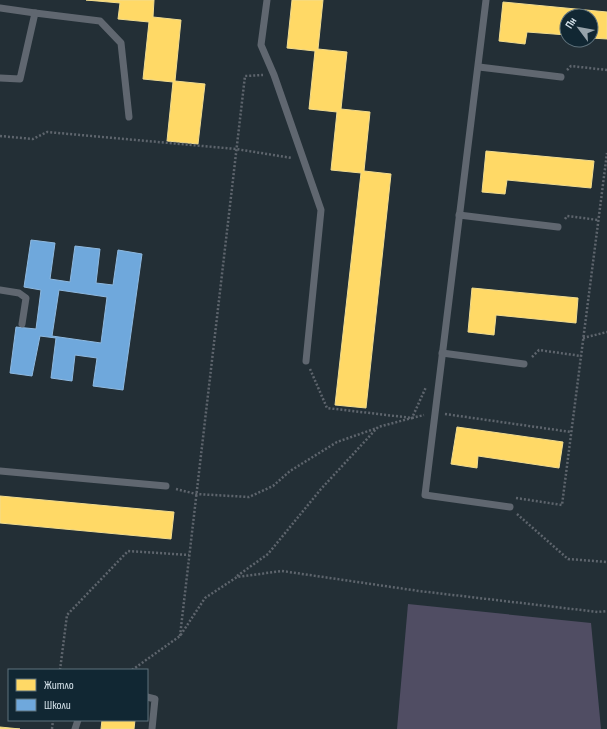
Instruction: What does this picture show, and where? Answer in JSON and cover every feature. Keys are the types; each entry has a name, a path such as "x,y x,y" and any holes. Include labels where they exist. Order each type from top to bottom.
{"lane":[{"path":"267,0 261,45 274,75 321,210 306,361"},
{"path":"486,0 479,67 459,215 425,496 510,507"},
{"path":"0,8 100,21 121,43 129,117"},
{"path":"0,78 20,79 35,13"},
{"path":"479,67 561,77"},
{"path":"459,215 558,227"},
{"path":"0,290 19,293 26,298 22,324"},
{"path":"442,353 524,364"},
{"path":"0,471 166,486"},
{"path":"148,697 155,699 152,729"}],"path":[{"path":"561,77 571,66 607,70"},
{"path":"180,636 245,76 274,75"},
{"path":"0,136 33,139 47,132 236,149 304,160"},
{"path":"515,498 562,505 607,153"},
{"path":"558,227 567,216 598,220"},
{"path":"583,338 607,332"},
{"path":"524,364 539,350 581,356"},
{"path":"166,486 196,494 249,497 273,486 290,471 337,442 378,427 412,418 429,382"},
{"path":"133,669 180,636 205,598 268,554 321,489 378,427"},
{"path":"510,507 528,525 568,559 607,562"},
{"path":"60,669 67,615 128,551 189,555"},
{"path":"237,576 282,572 427,592 598,612 607,611"}],"shaded area":[{"path":"408,604 591,623 601,729 397,729"}],"building: Житло":[{"path":"86,0 154,0 153,17 181,20 175,81 205,84 198,144 167,141 173,82 143,79 149,22 118,19 120,3"},
{"path":"292,0 323,0 318,49 347,52 341,109 370,112 364,171 391,174 366,408 335,405 361,173 331,170 337,112 309,109 315,51 287,48"},
{"path":"503,2 565,8 559,8 559,34 527,32 525,44 499,41"},
{"path":"599,11 607,12 607,39 599,38"},
{"path":"486,151 594,161 591,188 507,180 505,194 482,192"},
{"path":"472,288 578,298 576,323 496,315 494,335 468,332"},
{"path":"457,427 563,442 559,468 478,456 477,468 451,464"},
{"path":"0,496 174,512 171,539 0,523"},
{"path":"102,721 135,721 134,729 101,729"},
{"path":"0,727 20,729 0,729"}],"building: Школи":[{"path":"31,240 55,243 50,279 70,282 75,246 100,249 96,283 113,285 118,250 142,254 123,390 93,386 97,358 75,355 72,381 51,378 56,338 40,336 32,376 10,373 16,327 36,329 41,290 24,287","holes":["59,290 107,297 101,343 52,336"]}]}
